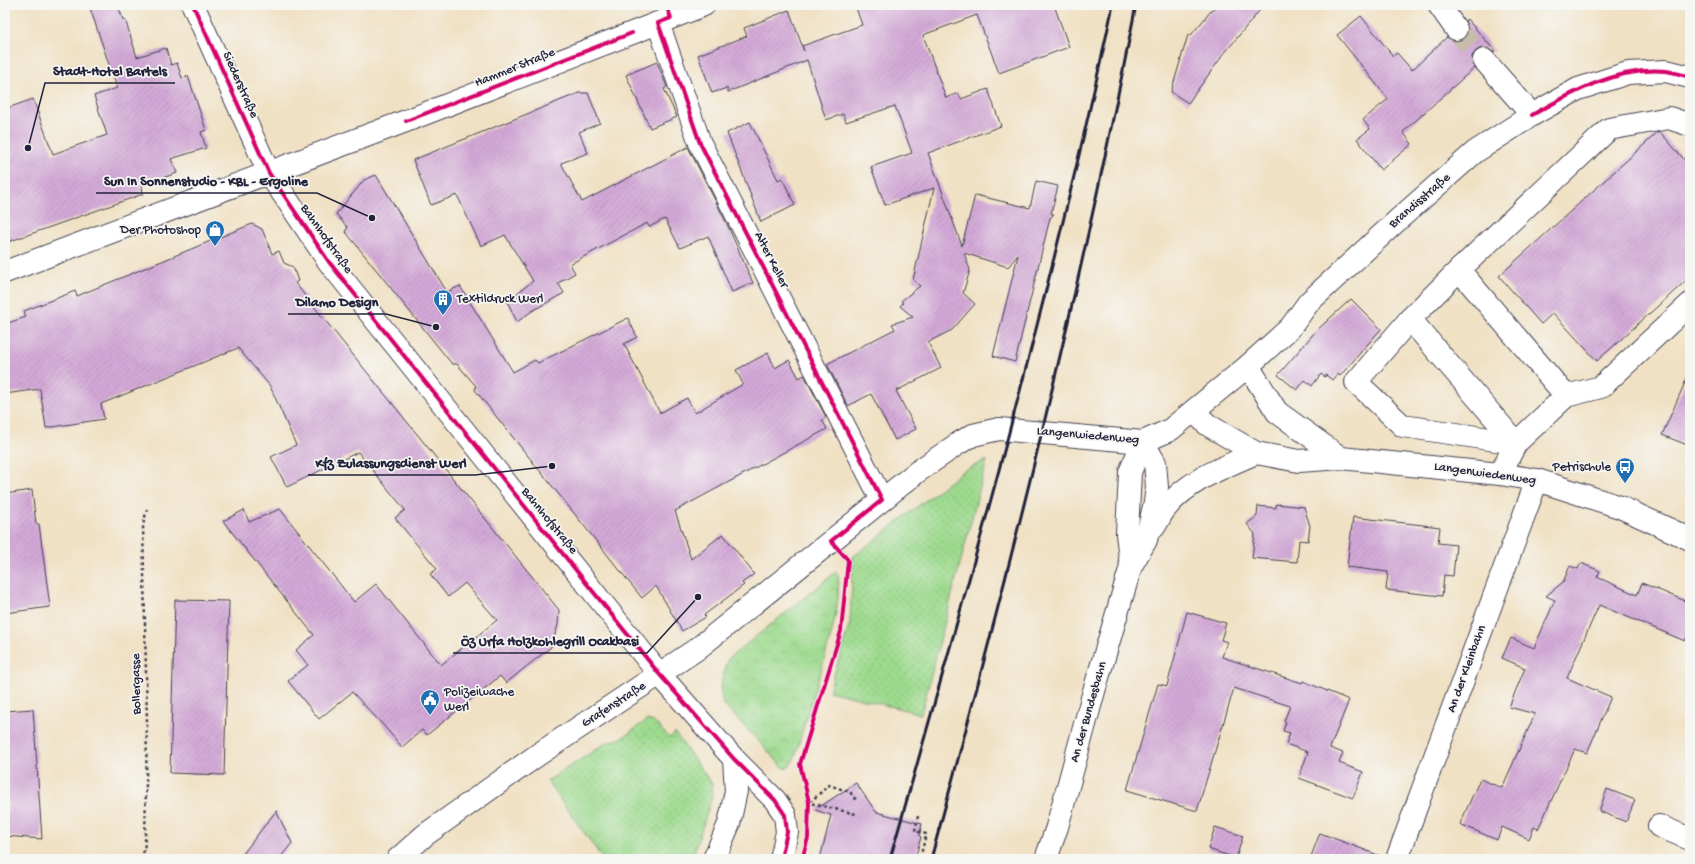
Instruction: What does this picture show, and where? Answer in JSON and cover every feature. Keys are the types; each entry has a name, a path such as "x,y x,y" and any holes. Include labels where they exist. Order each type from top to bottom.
{"street":[{"name":"Siederstraße","path":"193,5 268,173"},
{"name":"Hammer Straße","path":"5,272 268,173 665,15 704,5"},
{"path":"1439,5 1456,29"},
{"name":"Alter Keller","path":"665,15 700,143 882,500"},
{"path":"1484,60 1532,114"},
{"name":"Brandisstraße","path":"1194,412 1290,328 1309,302 1400,218 1475,152 1532,114 1578,89 1628,73 1666,71 1690,76"},
{"path":"1516,443 1403,426 1356,382 1410,319 1459,270 1609,129 1669,118 1690,125"},
{"name":"Bahnhofstraße","path":"268,173 328,262 660,675 734,759 775,800 785,815 787,832 781,859"},
{"path":"1459,270 1566,396"},
{"path":"1500,474 1516,443 1566,396 1601,387 1690,304"},
{"path":"1410,319 1516,443"},
{"name":"Langenwiedenweg","path":"1248,366 1277,412 1341,458"},
{"name":"Langenwiedenweg","path":"882,500 938,456 973,435 985,431 1010,429 1143,442 1170,430 1194,412 1208,425 1256,453 1299,462 1341,458 1500,474 1537,480 1620,507 1690,539"},
{"name":"An der Bundesbahn","path":"1046,859 1131,566 1146,540 1157,487 1155,463 1143,442"},
{"name":"An der Bundesbahn","path":"1131,566 1127,534 1130,472 1143,442"},
{"path":"1146,540 1165,509 1185,490 1211,472 1256,453"},
{"name":"An der Kleinbahn","path":"1397,859 1537,480"},
{"name":"Grafenstraße","path":"398,859 425,835 539,754 697,649 882,500"},
{"path":"714,859 729,824 734,797 734,759"},
{"path":"1658,826 1690,839"}],"path":[{"path":"809,802 829,785 850,792 856,800"},
{"path":"824,806 856,814"},
{"path":"918,816 915,831 926,834 920,859"}],"green space":[{"path":"987,460 921,714 829,691 850,623 853,557 963,471"},
{"path":"836,572 838,574 838,599 830,637 795,757 789,767 784,768 723,704 721,687 724,671 728,659"},
{"path":"647,720 654,722 670,738 675,733 712,784 713,794 692,859 603,859 547,781 606,743 622,738"}],"building":[{"path":"89,5 118,5 123,20 125,19 137,57 166,48 171,65 177,63 182,78 188,76 206,130 201,132 206,148 171,159 177,173 142,185 143,194 5,243 5,109 33,99 53,154 107,135 94,96 117,88"},
{"path":"855,5 1054,5 1069,47 999,73 977,15 923,35 946,98 958,93 961,99 988,89 1001,126 928,153 962,246 975,195 1030,208 1036,181 1058,186 1051,214 1054,214 1050,218 1015,362 993,356 1018,255 1008,267 964,253 970,270 963,293 975,304 952,330 928,342 941,368 896,391 916,429 895,440 871,394 848,406 827,364 895,329 892,324 913,317 900,306 903,303 901,301 920,286 913,280 934,188 885,205 871,167 912,153 895,106 846,122 843,114 826,120 807,60 728,92 727,88 712,93 698,55 747,36 744,28 789,10 802,46 862,25"},
{"path":"1216,5 1264,5 1223,55 1188,103 1171,92 1188,35 1191,35"},
{"path":"1361,16 1393,56 1397,53 1412,70 1447,37 1457,41 1464,39 1467,35 1468,28 1465,21 1467,19 1495,51 1493,52 1488,48 1482,48 1476,51 1472,56 1474,68 1403,132 1412,144 1381,170 1357,139 1370,129 1363,120 1388,99 1337,35"},
{"path":"657,62 667,87 664,89 677,117 650,128 626,75"},
{"path":"579,93 588,93 600,123 579,132 588,153 561,163 582,202 688,147 727,224 753,283 732,292 708,236 680,248 665,219 649,227 647,223 570,264 575,273 558,283 564,293 532,311 517,322 507,301 533,281 505,235 481,246 457,195 431,205 413,160"},
{"path":"750,122 778,180 782,178 795,205 761,222 727,133"},
{"path":"1660,132 1690,166 1690,277 1597,361 1553,313 1541,324 1499,276 1657,133"},
{"path":"376,175 447,292 460,286 513,372 535,360 538,363 628,318 637,337 624,344 660,413 687,398 695,413 743,384 736,370 768,353 775,368 789,360 799,378 804,375 826,417 822,420 827,429 675,511 691,559 723,534 754,574 742,583 744,585 704,615 706,617 682,631 656,586 642,598 475,390 476,386 457,364 452,364 345,231 348,228 336,214 364,180"},
{"path":"252,224 262,229 272,254 279,251 284,263 293,267 298,281 295,283 559,610 558,625 551,647 506,683 500,676 427,735 422,730 402,747 352,692 319,719 288,681 308,665 296,650 314,635 223,521 244,510 249,522 280,509 354,602 376,584 441,665 497,620 465,583 448,597 430,574 437,569 395,518 405,510 358,452 287,487 271,457 296,445 270,386 238,348 101,404 104,419 46,428 40,389 5,394 5,324 26,317 24,311 75,291 77,296"},
{"path":"1351,299 1381,329 1340,376 1337,374 1332,380 1326,375 1325,377 1321,374 1312,386 1305,380 1297,390 1278,375 1316,331"},
{"path":"1690,371 1690,446 1662,435"},
{"path":"32,490 36,524 39,524 50,607 5,613 5,494"},
{"path":"1276,504 1304,507 1310,526 1308,541 1299,540 1297,562 1252,558 1255,534 1247,524 1257,516 1258,506 1276,508"},
{"path":"1353,517 1440,527 1438,543 1456,545 1453,576 1444,575 1442,596 1386,590 1388,572 1347,567"},
{"path":"1581,563 1600,571 1597,577 1637,595 1642,583 1690,603 1690,629 1685,641 1599,605 1567,678 1611,697 1587,753 1575,749 1538,829 1534,827 1529,839 1502,827 1497,840 1460,824 1480,779 1502,788 1535,714 1509,707 1525,668 1502,658 1511,638 1534,648 1555,600 1546,596 1563,582 1570,566 1578,569"},
{"path":"175,600 229,601 224,775 170,773"},
{"path":"1187,612 1226,623 1221,640 1227,642 1222,657 1302,683 1303,681 1349,700 1330,748 1343,753 1339,763 1363,772 1353,798 1299,778 1308,752 1286,744 1290,733 1283,731 1286,722 1284,721 1290,706 1234,688 1197,811 1127,790 1158,684 1167,686"},
{"path":"33,709 42,839 5,836 8,796 5,796 5,711"},
{"path":"856,783 876,812 922,824 919,836 921,837 915,859 820,859 831,815 815,810"},
{"path":"1607,789 1635,800 1626,822 1599,811"},
{"path":"276,811 292,843 279,859 239,859"},
{"path":"1215,827 1243,836 1236,858 1208,849"},
{"path":"1320,833 1383,857 1382,859 1310,859"}],"tunnel":[{"path":"1456,29 1484,60"}],"railway":[{"path":"890,859 980,540 1037,327 1089,113 1113,5"},
{"path":"931,859 988,647 1067,327 1136,5"}],"cycle path":[{"path":"193,5 269,173 329,262 660,675 734,759 775,800 785,815 787,832 781,859"},
{"path":"666,5 671,18 658,23 700,143 882,500 831,541 848,560 841,631 800,764 809,802 808,838 802,859"},
{"path":"406,121 632,33"},
{"path":"1532,115 1579,90 1613,77 1648,71 1666,71 1690,77"}],"place":[{"name":"Stadt-Hotel Bartels","path":"28,148"},
{"name":"Sun In Sonnenstudio - KBL - Ergoline","path":"372,218"},
{"name":"Der Photoshop","path":"215,247"},
{"name":"Textildruck Werl","path":"443,316"},
{"name":"Dilamo Design","path":"436,327"},
{"name":"Kfz Zulassungsdienst Werl","path":"552,466"},
{"name":"Petrischule","path":"1625,484"},
{"name":"Öz Urfa Holzkohlegrill Ocakbasi","path":"698,597"},
{"name":"Polizeiwache Werl","path":"430,716"}]}
